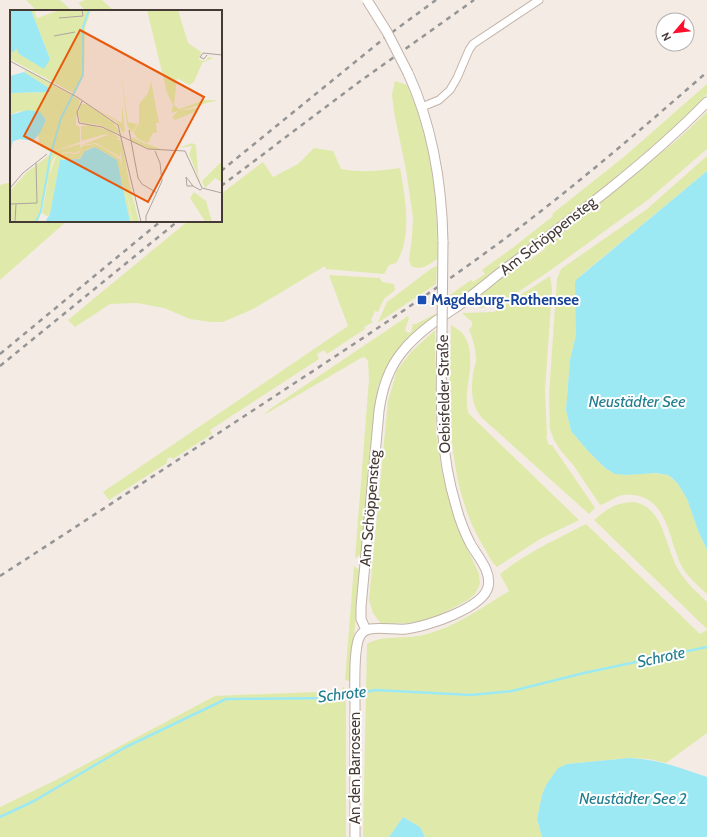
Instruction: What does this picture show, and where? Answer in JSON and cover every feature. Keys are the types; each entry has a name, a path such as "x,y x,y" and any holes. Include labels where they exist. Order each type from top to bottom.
{"street":[{"name":"Oebisfelder Straße","path":"366,630 408,629 434,623 460,611 478,600 484,594 488,586 486,571 470,542 460,518 447,469 441,422 444,242 439,177 432,142 422,107 408,73 388,32 367,0"},
{"path":"422,107 439,100 450,90 469,50 474,44 539,0"},
{"name":"Am Schöppensteg","path":"366,630 361,618 361,607 379,411 385,384 395,361 407,345 421,332 505,270 638,166 677,132 707,102"},
{"name":"An den Barroseen","path":"355,837 355,689 358,641 360,635 366,630"}],"green space":[{"path":"26,0 60,0 71,10 36,10"},
{"path":"85,0 102,0 113,10 85,10 78,3"},
{"path":"395,81 407,85 416,106 428,149 432,170 435,192 437,259 422,268 411,266 409,260 413,218 406,170 394,112 392,94"},
{"path":"707,84 707,94 683,121 632,165 560,223 519,253 451,307 451,294 471,280 473,282 485,274 482,270 553,216 552,214 625,156"},
{"path":"707,112 707,149 649,199 548,272 503,302 494,306 480,308 474,301 475,298 521,263 528,261 544,250 547,243 677,140"},
{"path":"314,148 333,151 341,169 371,171 400,168 404,191 406,229 401,253 396,263 389,265 384,274 326,269 325,266 253,309 223,322 190,319 164,308 137,303 110,304 75,327 68,320 187,222 222,222 222,193 263,162 273,177 298,164"},
{"path":"707,156 707,171 580,276 576,335 570,360 566,410 571,431 605,468 616,474 627,475 651,473 668,475 678,484 687,499 699,533 707,550 707,594 690,578 682,567 664,518 649,500 638,496 623,495 600,505 574,466 554,440 550,429 549,394 557,279 561,269 647,209"},
{"path":"10,182 10,222 66,222 0,280 0,185"},
{"path":"437,266 436,284 378,322 387,302 432,268"},
{"path":"329,275 380,278 382,282 394,284 395,290 384,299 378,312 375,311 371,320 373,322 364,327 365,329 327,354 324,350 317,354 319,359 210,430 212,434 173,459 170,457 167,459 167,463 109,500 103,492 348,326"},
{"path":"550,276 552,289 545,390 546,437 549,445 552,445 595,508 589,514 482,418 474,403 472,391 472,379 476,361 474,345 469,330 472,326 472,322 462,313 494,312"},
{"path":"435,314 435,317 416,331 400,347 388,365 378,387 362,554 355,558 369,379 368,361 365,357 361,358 264,415 270,409 408,316 409,318 405,330 408,333 411,332 413,324 416,324"},
{"path":"451,325 463,334 469,347 470,370 467,392 467,409 469,414 579,520 540,539 497,567 493,563 472,526 456,472 450,398"},
{"path":"435,330 436,432 442,473 456,524 479,574 480,584 475,594 468,600 434,618 411,623 381,624 373,613 369,600 388,401 397,370 411,352"},
{"path":"634,502 644,505 652,511 658,520 681,574 707,602 707,629 594,520 612,507"},
{"path":"586,524 700,634 707,630 707,733 666,763 649,759 629,758 567,764 546,785 542,795 537,819 542,837 425,837 420,827 403,817 389,837 363,837 367,644 381,639 420,636 438,631 470,616 509,591 500,574 510,566 531,553"},
{"path":"354,566 360,571 350,681 345,680"},
{"path":"344,686 346,703 346,837 0,837 0,807 54,781 215,696 340,691"}],"water":[{"name":"Neustädter See","path":"707,171 707,550 699,533 687,499 678,484 672,478 668,475 656,473 627,475 615,474 605,468 571,431 566,410 570,360 576,335 575,282"},
{"name":"Neustädter See 2","path":"629,758 659,762 707,777 707,837 542,837 537,819 542,795 546,785 558,768 567,764"},
{"path":"403,817 420,827 425,837 389,837"}],"waterway":[{"name":"Schrote","path":"357,694 375,690 471,695 512,691 584,673 707,647"},
{"name":"Schrote","path":"0,817 34,801 124,748 226,699 341,698 352,695"}],"railway":[{"path":"222,170 387,36 436,0"},
{"path":"222,185 359,82 474,0"},
{"path":"0,576 343,351 473,262 505,239 580,180 707,72"},
{"path":"0,354 160,222"},
{"path":"0,366 177,222"}],"place":[{"name":"Magdeburg-Rothensee","path":"422,300"}]}
